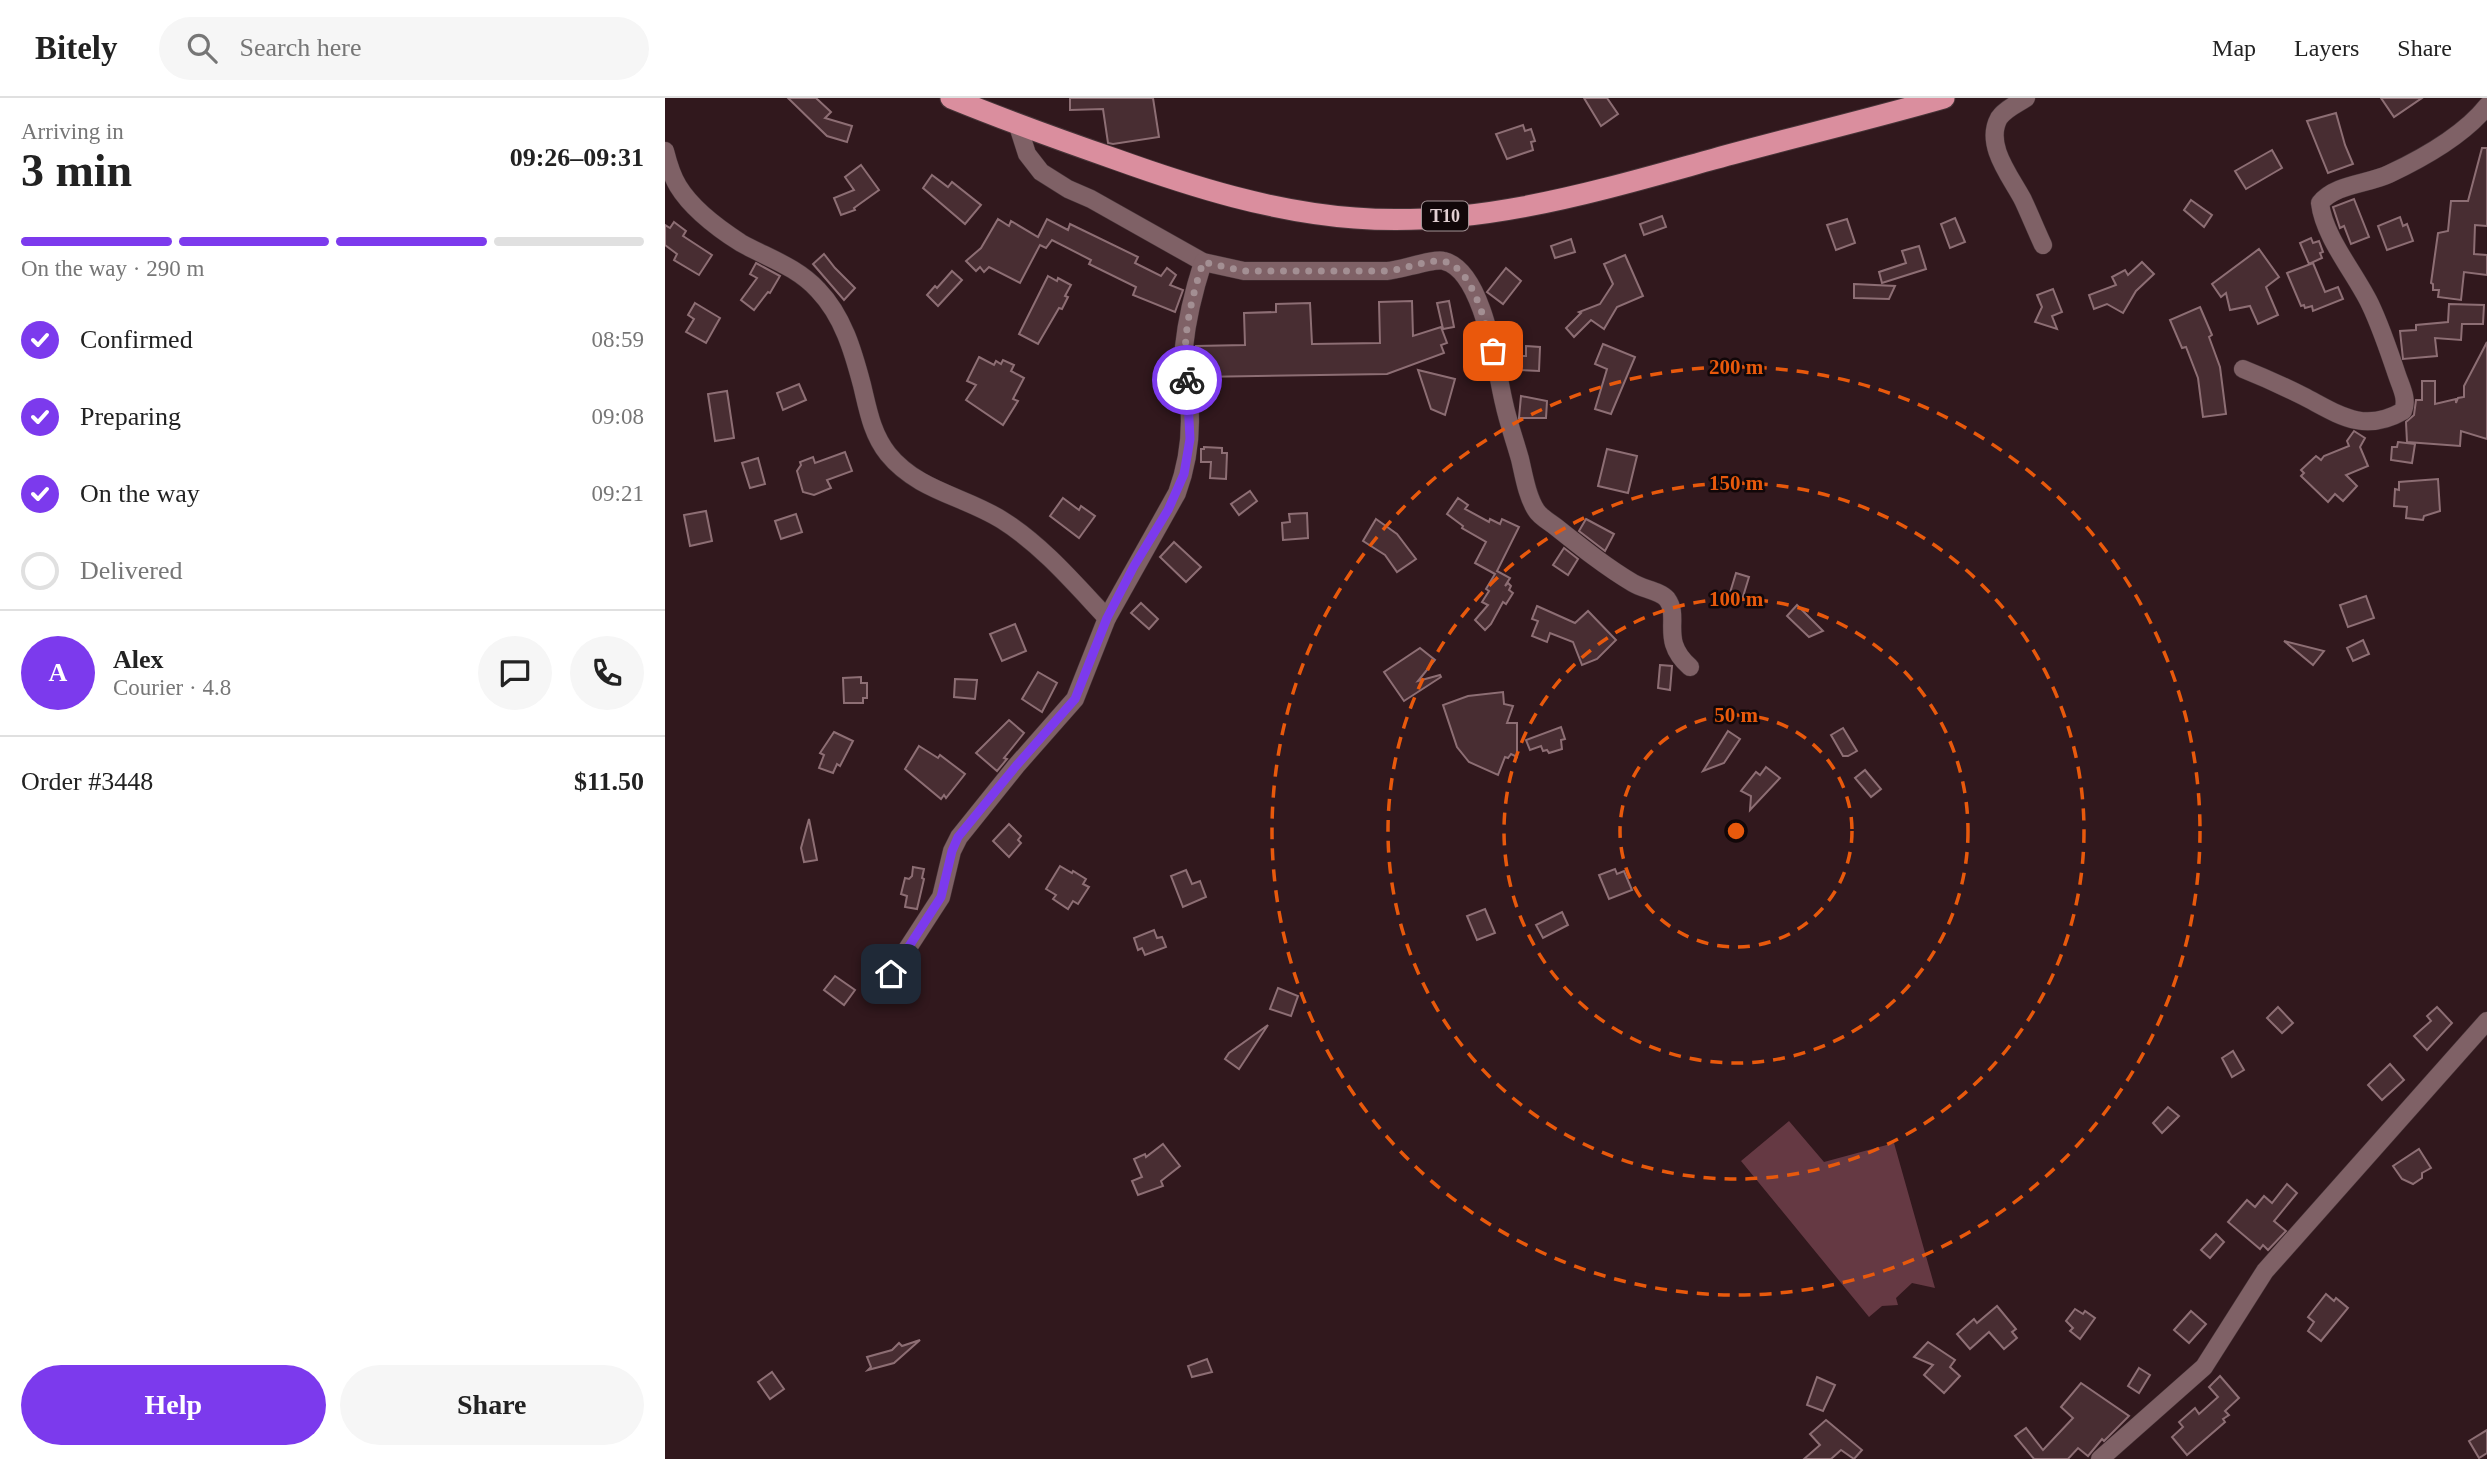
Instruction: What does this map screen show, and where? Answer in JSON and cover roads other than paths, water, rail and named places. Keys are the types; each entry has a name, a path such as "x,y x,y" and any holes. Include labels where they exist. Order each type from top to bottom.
{"highway":[{"name":"T10","path":"951,98 1018,126 1151,172 1258,203 1355,218 1391,219 1482,213 1533,205 1622,184 1944,98"}],"street":[{"path":"2026,98 2002,114 1995,130 1996,141 2000,158 2032,218 2043,245"},
{"path":"2243,369 2285,387 2342,418 2378,420 2403,411 2406,404 2381,330 2371,306 2325,222 2320,203 2326,195 2387,175 2413,162 2463,129 2487,106"},
{"path":"1018,126 1027,154 1041,172 1203,262 1244,271 1264,272 1387,271 1436,260 1446,261 1464,275 1482,315 1504,404 1536,510 1573,542 1618,573 1642,588 1664,597 1671,609 1671,631 1675,649 1690,667"},
{"path":"665,151 678,187 702,214 741,243 807,279 828,301 850,343 873,429 899,467 929,487 985,510 1013,527 1107,618"},
{"path":"891,974 941,897 958,837 1075,699 1107,618 1168,510 1184,474 1190,423 1184,349 1189,310 1203,262"},
{"path":"2100,1459 2204,1367 2265,1271 2487,1020"}]}
